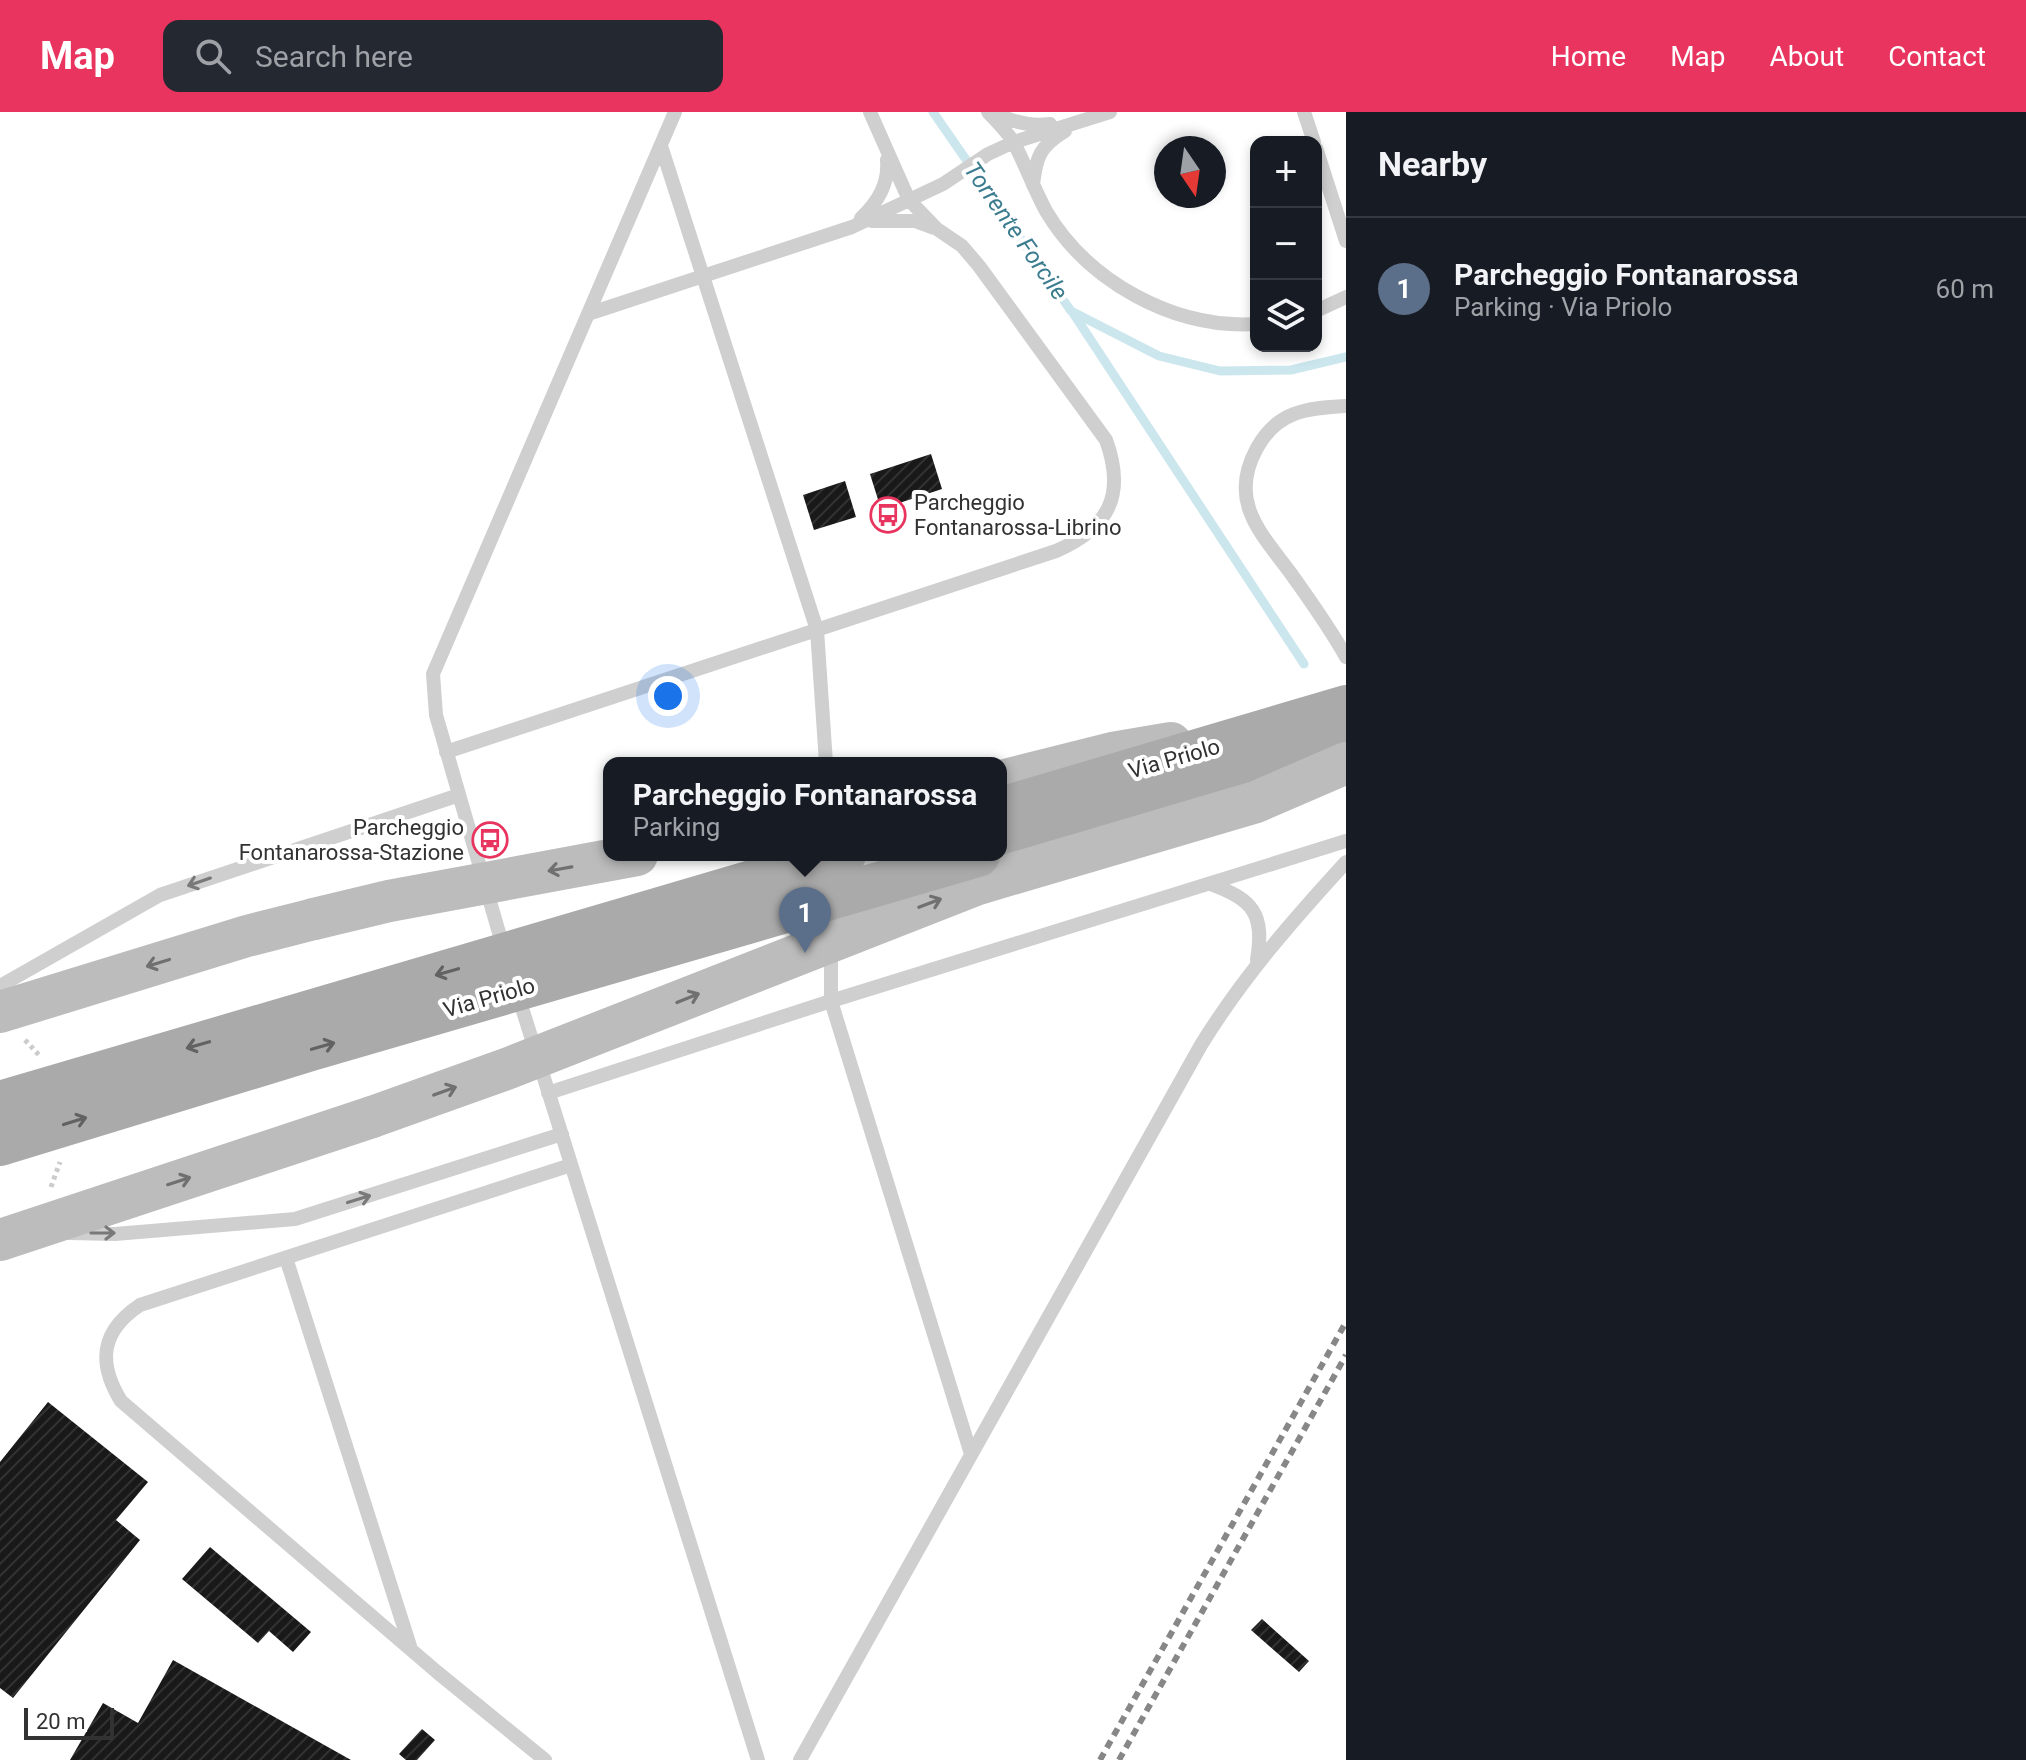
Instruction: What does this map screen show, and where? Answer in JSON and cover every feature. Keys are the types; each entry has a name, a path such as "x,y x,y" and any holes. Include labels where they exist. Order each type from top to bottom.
{"main road":[{"name":"Via Priolo","path":"1007,807 1334,712"},
{"name":"Via Priolo","path":"1007,846 1346,748"},
{"name":"Via Priolo","path":"0,1144 311,1049 957,861"},
{"name":"Via Priolo","path":"0,1103 835,872"}],"street":[{"path":"1007,779 1112,753 1334,712"},
{"path":"12,1236 372,1117 509,1068 978,884 1256,802 1346,763"},
{"path":"0,1012 247,936 314,919 389,901 605,861"}],"lane":[{"path":"675,112 433,674 436,715 508,965 871,861"},
{"path":"446,752 1056,551 1080,540 1098,524 1112,501 1115,474 1106,440 979,266 962,246 937,229 909,200 870,112"},
{"path":"990,112 1006,119 1042,125 1110,112"},
{"path":"990,112 1014,142 1048,213 1065,237 1115,284 1167,311 1203,321 1250,324"},
{"path":"1304,112 1312,136"},
{"path":"852,227 943,184 988,154 1089,117"},
{"path":"1033,185 1036,162 1047,142 1089,117"},
{"path":"661,146 817,630 826,757"},
{"path":"852,227 874,206 881,193 888,174 886,151"},
{"path":"1322,167 1346,241"},
{"path":"588,314 877,220 915,221 937,229"},
{"path":"1322,308 1343,296"},
{"path":"1346,406 1284,417 1266,432 1247,476 1245,495 1252,521 1322,618 1346,657"},
{"path":"1007,820 1244,746 1334,712"},
{"path":"0,986 160,895 459,795"},
{"path":"548,1093 831,1001 1346,841"},
{"path":"800,1760 1201,1045 1257,962 1346,862"},
{"path":"835,872 830,923 831,1001 971,1454"},
{"path":"1210,884 1236,893 1251,906 1261,936 1257,962"},
{"path":"513,980 758,1760"},
{"path":"12,1236 115,1234 295,1219 562,1134"},
{"path":"545,1760 121,1401 109,1382 105,1358 110,1337 121,1318 140,1305 571,1165"},
{"path":"286,1258 411,1648"}],"building":[{"path":"931,454 942,489 881,509 870,474"},
{"path":"845,481 856,517 814,530 803,495"},
{"path":"48,1402 148,1482 116,1520 140,1540 13,1698 0,1688 0,1462"},
{"path":"210,1547 311,1632 293,1652 269,1631 258,1643 182,1579"},
{"path":"1262,1619 1309,1661 1299,1672 1251,1630"},
{"path":"173,1660 351,1760 70,1760 103,1703 138,1723"},
{"path":"422,1729 435,1740 417,1760 406,1760 399,1754"}],"waterway":[{"name":"Torrente Forcile","path":"933,112 1071,311 1159,356 1220,371 1291,370 1346,357"},
{"path":"1073,313 1304,664"}],"railway":[{"path":"1100,1760 1346,1322"},
{"path":"1119,1760 1346,1355"}],"place":[{"name":"Parcheggio Fontanarossa-Librino","path":"888,515"},
{"name":"Parcheggio Fontanarossa-Stazione","path":"490,840"},
{"name":"Parcheggio Fontanarossa","path":"805,953"}]}
